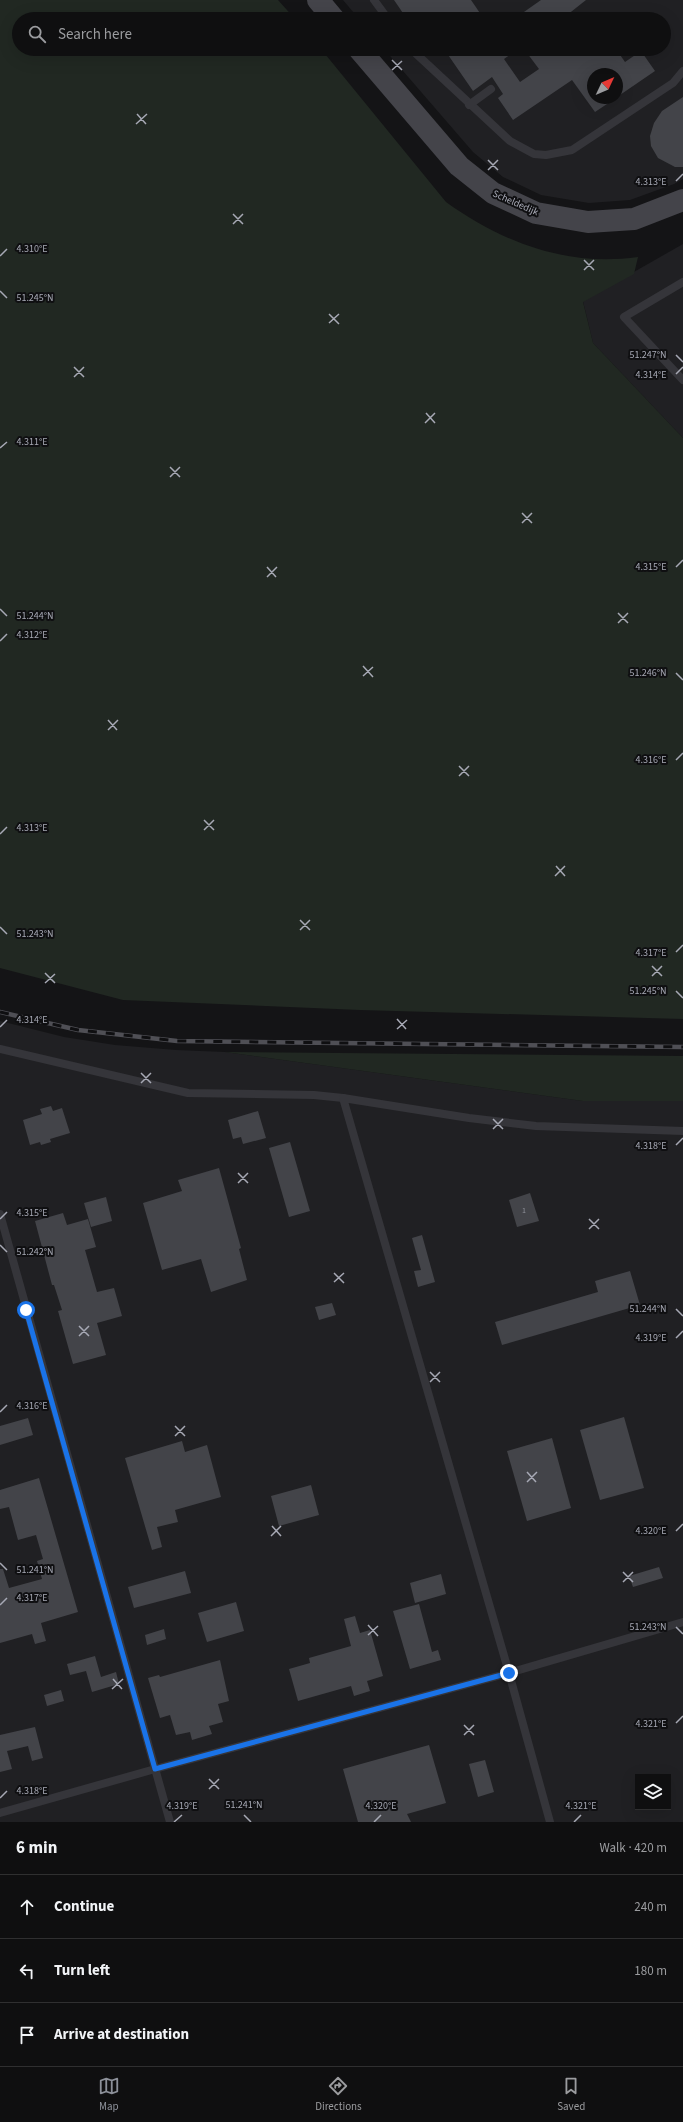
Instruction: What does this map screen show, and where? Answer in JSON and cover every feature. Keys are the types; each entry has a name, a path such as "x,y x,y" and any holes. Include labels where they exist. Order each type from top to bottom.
{"street":[{"path":"318,0 328,12"},
{"name":"Scheldedijk","path":"365,56 459,166 493,193 536,213 588,222 634,219 683,200"}],"lane":[{"path":"374,0 383,12"},
{"path":"418,56 499,132 521,148 534,154 546,155 560,154 572,150 674,83 683,71"},
{"path":"469,105 491,89"},
{"path":"683,282 624,317 683,380"},
{"path":"0,1049 188,1093 314,1095 536,1126 683,1131"},
{"path":"342,1098 509,1673 550,1822"},
{"path":"0,1214 170,1822"},
{"path":"0,1813 155,1769 509,1673 683,1622"}],"shaded area":[{"path":"0,0 278,0 289,12 12,12 12,56 327,56 446,202 468,217 513,240 537,249 562,255 612,259 638,257 634,274 583,302 593,343 683,438 683,1019 360,1010 123,1000 0,968"},
{"path":"343,0 683,0 683,179 674,184 630,200 589,203 541,195 503,177 473,152 390,56 671,56 671,12 353,12"},
{"path":"683,244 683,438 593,343 583,301"},
{"path":"0,1021 64,1037 115,1045 225,1052 583,1101 683,1101 683,1822 0,1822"},
{"path":"225,1052 683,1056 683,1101 583,1101"}],"building":[{"path":"394,0 471,0 479,12 402,12"},
{"path":"541,0 586,0 571,12 524,12"},
{"path":"449,56 508,56 504,59 520,82 539,69 529,56 621,56 625,62 634,56 644,56 655,71 623,93 623,68 587,68 587,101 572,80 513,120 498,98 503,94 492,77 473,91"},
{"path":"683,97 683,167 675,167 658,158 651,146 650,136 654,123 662,111"},
{"path":"589,104 607,104 595,112"},
{"path":"51,1106 53,1111 62,1108 70,1133 50,1139 51,1142 41,1145 40,1142 30,1145 23,1120 42,1114 40,1109"},
{"path":"258,1111 266,1138 243,1144 241,1137 233,1139 228,1120"},
{"path":"290,1142 310,1211 289,1217 269,1148"},
{"path":"219,1168 241,1248 239,1249 247,1280 211,1292 201,1259 162,1270 143,1203 182,1191 178,1180"},
{"path":"530,1193 539,1221 517,1227 509,1200"},
{"path":"106,1197 112,1221 91,1227 84,1203"},
{"path":"63,1213 67,1225 88,1219 96,1247 85,1250 97,1292 114,1288 122,1316 97,1323 106,1355 73,1364 58,1311 62,1310 54,1285 52,1285 35,1221"},
{"path":"422,1235 435,1282 418,1287 414,1271 421,1270 412,1238"},
{"path":"630,1271 640,1305 502,1345 495,1322 598,1292 595,1281"},
{"path":"332,1303 336,1315 319,1320 315,1307"},
{"path":"624,1417 644,1488 600,1500 580,1430"},
{"path":"28,1418 33,1435 0,1445 0,1426"},
{"path":"552,1438 571,1508 527,1521 507,1451"},
{"path":"182,1441 185,1452 207,1445 221,1497 175,1510 178,1522 157,1527 162,1547 152,1550 125,1458"},
{"path":"39,1478 78,1612 41,1623 46,1641 35,1644 32,1634 0,1643 0,1569 3,1569 9,1588 42,1579 37,1561 43,1559 36,1535 18,1540 9,1507 0,1509 0,1490"},
{"path":"311,1485 319,1515 279,1526 271,1496"},
{"path":"659,1567 663,1578 633,1587 629,1576"},
{"path":"185,1571 191,1593 134,1608 128,1587"},
{"path":"441,1574 446,1594 415,1603 410,1583"},
{"path":"236,1602 244,1631 207,1642 198,1613"},
{"path":"419,1604 432,1652 438,1650 441,1660 410,1669 393,1611"},
{"path":"355,1616 360,1633 370,1630 383,1676 367,1681 370,1691 354,1696 351,1686 298,1701 289,1669 310,1663 309,1658 351,1646 344,1619"},
{"path":"164,1629 166,1639 147,1645 145,1635"},
{"path":"95,1656 101,1677 116,1672 119,1684 92,1692 86,1671 70,1675 67,1664"},
{"path":"220,1660 229,1701 218,1704 223,1722 209,1726 212,1734 192,1740 190,1732 176,1735 170,1715 160,1718 148,1678 159,1675 160,1677"},
{"path":"61,1690 64,1701 47,1706 44,1695"},
{"path":"35,1727 43,1758 32,1761 28,1746 7,1751 12,1769 0,1772 0,1735"},
{"path":"429,1745 446,1803 407,1814 411,1822 358,1822 343,1769"},
{"path":"485,1760 494,1792 478,1797 469,1764"}],"railway":[{"path":"0,1012 78,1030 177,1041 683,1047"}],"route":[{"path":"26,1310 155,1769 509,1673"}]}
